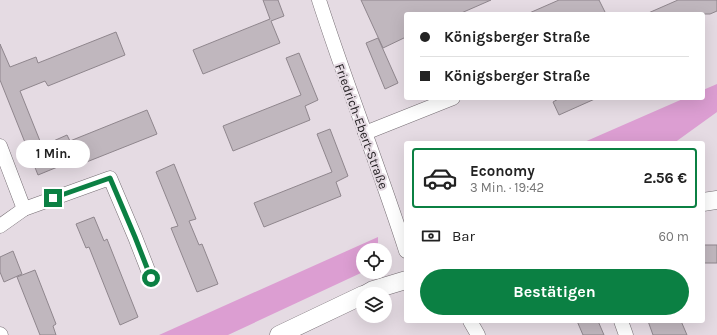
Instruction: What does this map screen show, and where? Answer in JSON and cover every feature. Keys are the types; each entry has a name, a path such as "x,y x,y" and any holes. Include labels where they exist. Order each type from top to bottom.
{"street":[{"name":"Friedrich-Ebert-Straße","path":"319,0 404,245"},
{"path":"365,133 449,100"},
{"path":"0,146 24,209"},
{"path":"0,226 24,209 110,178 151,278"},
{"path":"705,202 717,200"},
{"path":"383,287 404,281"},
{"path":"279,335 356,299"},
{"path":"471,323 478,335"},
{"path":"621,323 626,335"}],"shaded area":[{"path":"717,84 717,112 677,141 587,141 680,100 705,100 705,89"},
{"path":"378,237 378,243 365,243"},
{"path":"356,247 356,275 228,335 159,335"}],"building":[{"path":"263,0 278,0 284,16 271,21 280,43 203,74 193,50 270,19"},
{"path":"361,0 491,0 464,12 404,12 404,38 383,48"},
{"path":"559,0 599,0 605,12 532,12"},
{"path":"678,0 717,0 717,11 710,14 705,14 705,12 651,12"},
{"path":"116,32 125,55 48,86 45,81 20,91 42,146 67,135 70,141 147,110 157,134 79,165 77,159 38,175 0,80 0,44 10,67 36,57 38,63"},
{"path":"378,38 398,83 385,89 366,43"},
{"path":"299,53 318,100 305,106 310,120 233,151 223,126 301,95 286,58"},
{"path":"556,100 593,100 559,115 553,102"},
{"path":"330,129 348,176 336,182 341,196 264,227 254,203 332,172 317,134"},
{"path":"174,164 196,219 189,221 199,245 202,244 218,284 197,292 171,228 178,226 156,172"},
{"path":"94,217 104,241 107,239 138,317 120,325 89,247 86,248 76,224"},
{"path":"705,245 717,245 717,263 705,263"},
{"path":"13,251 22,274 4,282 0,272 0,257"},
{"path":"35,270 56,324 53,326 56,335 40,335 17,277"},
{"path":"578,323 599,323 604,335 583,335"},
{"path":"649,323 682,323 687,335 653,335"}],"route":[{"path":"53,198 110,178 151,278"}]}
